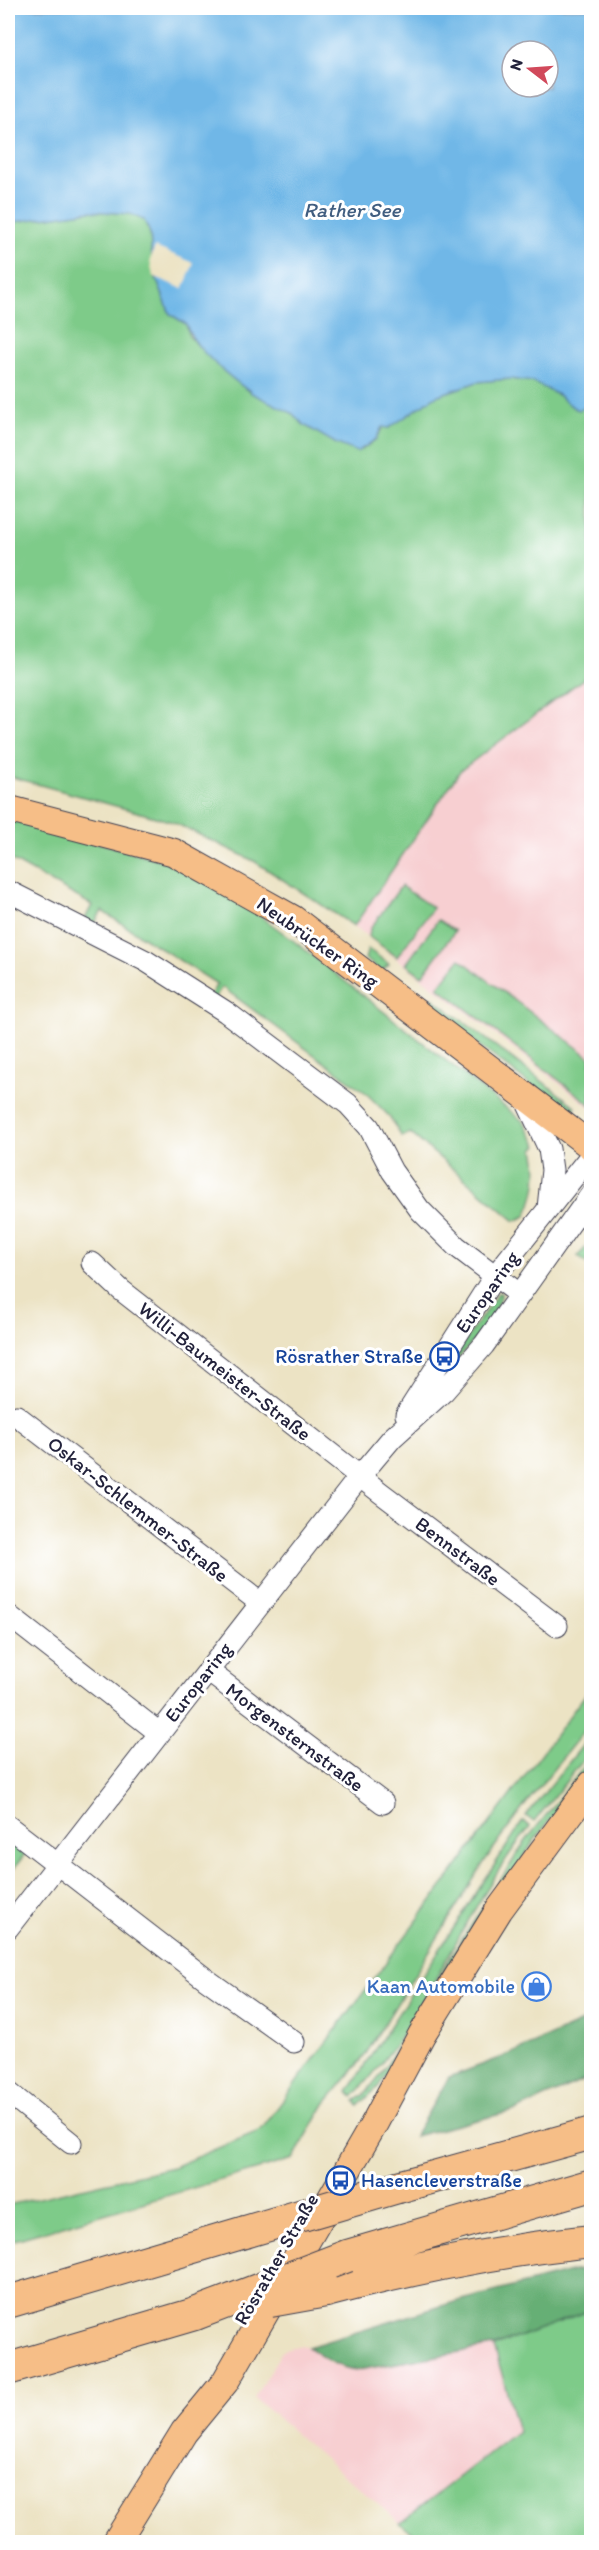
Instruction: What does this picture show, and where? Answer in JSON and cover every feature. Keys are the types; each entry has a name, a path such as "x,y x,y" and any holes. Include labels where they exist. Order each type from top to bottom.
{"highway":[{"path":"8,2302 398,2187 591,2116"},
{"path":"434,2175 591,2133"},
{"path":"8,2370 195,2314 346,2256 591,2185"},
{"path":"195,2314 326,2291 387,2275 474,2258 591,2241"}],"main road":[{"name":"Neubrücker Ring","path":"8,809 173,852 241,889 292,919 591,1147"},
{"name":"Rösrather Straße","path":"116,2542 184,2432 225,2382 374,2124 423,2034 499,1910 591,1784"}],"street":[{"path":"8,891 156,968 226,1012 348,1104 369,1127 392,1171 420,1210 456,1246 519,1294"},
{"path":"522,1093 549,1149 552,1170 548,1209"},
{"name":"Europaring","path":"8,1928 259,1602 392,1438 494,1277 591,1154"},
{"name":"Europaring","path":"392,1438 444,1391 477,1353 591,1193"},
{"path":"562,1233 591,1220"},
{"name":"Willi-Baumeister-Straße","path":"92,1263 121,1290 360,1476"},
{"name":"Oskar-Schlemmer-Straße","path":"17,1416 259,1602"},
{"name":"Bennstraße","path":"360,1476 557,1626"},
{"path":"8,1615 158,1732"},
{"name":"Morgensternstraße","path":"208,1671 383,1803"},
{"path":"8,1826 206,1979 294,2042"},
{"path":"8,2092 71,2143"}],"shaded area":[{"path":"591,673 591,1108 354,926 460,771"},
{"path":"302,2345 329,2363 342,2368 358,2370 494,2346 518,2431 400,2523 254,2398 282,2351"}],"green space":[{"path":"90,211 131,214 144,220 150,233 153,270 170,314 186,324 189,336 219,367 246,389 292,413 304,425 362,450 376,439 383,427 389,428 436,396 477,382 510,379 534,382 558,395 574,408 579,410 591,405 591,673 460,771 354,926 254,861 173,822 8,776 8,223"},
{"path":"8,818 179,865 251,909 290,938 524,1122 538,1146 534,1149 537,1166 536,1183 533,1200 526,1216 515,1221 410,1133 402,1137 388,1115 366,1093 222,987 213,1000 209,997 217,984 102,911 94,924 85,919 92,905 8,858"},
{"path":"401,886 433,908 397,957 369,937 370,929"},
{"path":"438,920 455,931 422,976 406,964"},
{"path":"368,949 389,964 382,971 365,959"},
{"path":"460,959 591,1058 591,1105 438,987"},
{"path":"431,997 576,1107 570,1116 426,1004"},
{"path":"591,1242 591,1267 578,1256"},
{"path":"498,1293 501,1293 501,1297 484,1329 447,1371 445,1370"},
{"path":"591,1687 591,1722 525,1805 486,1859 364,2057 325,2104 293,2159 8,2242 8,2205 173,2167 261,2130"},
{"path":"591,1735 591,1750 534,1822 526,1816"},
{"path":"591,1758 591,1767 533,1842 397,2059 378,2087 358,2106 355,2101 363,2096 382,2073 454,1952 525,1842"},
{"path":"523,1821 530,1827 484,1893 402,2034 379,2067 353,2097 348,2091"},
{"path":"8,1841 25,1854 8,1876"},
{"path":"591,2018 591,2077 517,2110 414,2136 449,2077 508,2055"},
{"path":"591,2269 591,2310 494,2346 358,2370 337,2365 308,2347 451,2303 574,2271"},
{"path":"591,2310 591,2542 423,2542 400,2523 518,2431 494,2346"}],"water":[{"name":"Rather See","path":"8,8 591,8 591,405 579,410 558,395 533,382 510,379 477,382 436,396 389,428 382,427 376,439 357,452 335,443 304,425 292,413 251,393 211,360 196,342 186,324 170,314 153,270 150,233 144,220 130,214 90,211 8,223"}],"pier":[{"path":"155,247 194,263 183,289 153,276 150,260"}],"place":[{"name":"Rösrather Straße","path":"444,1356"},
{"name":"Kaan Automobile","path":"536,1986"},
{"name":"Hasencleverstraße","path":"340,2180"}]}
